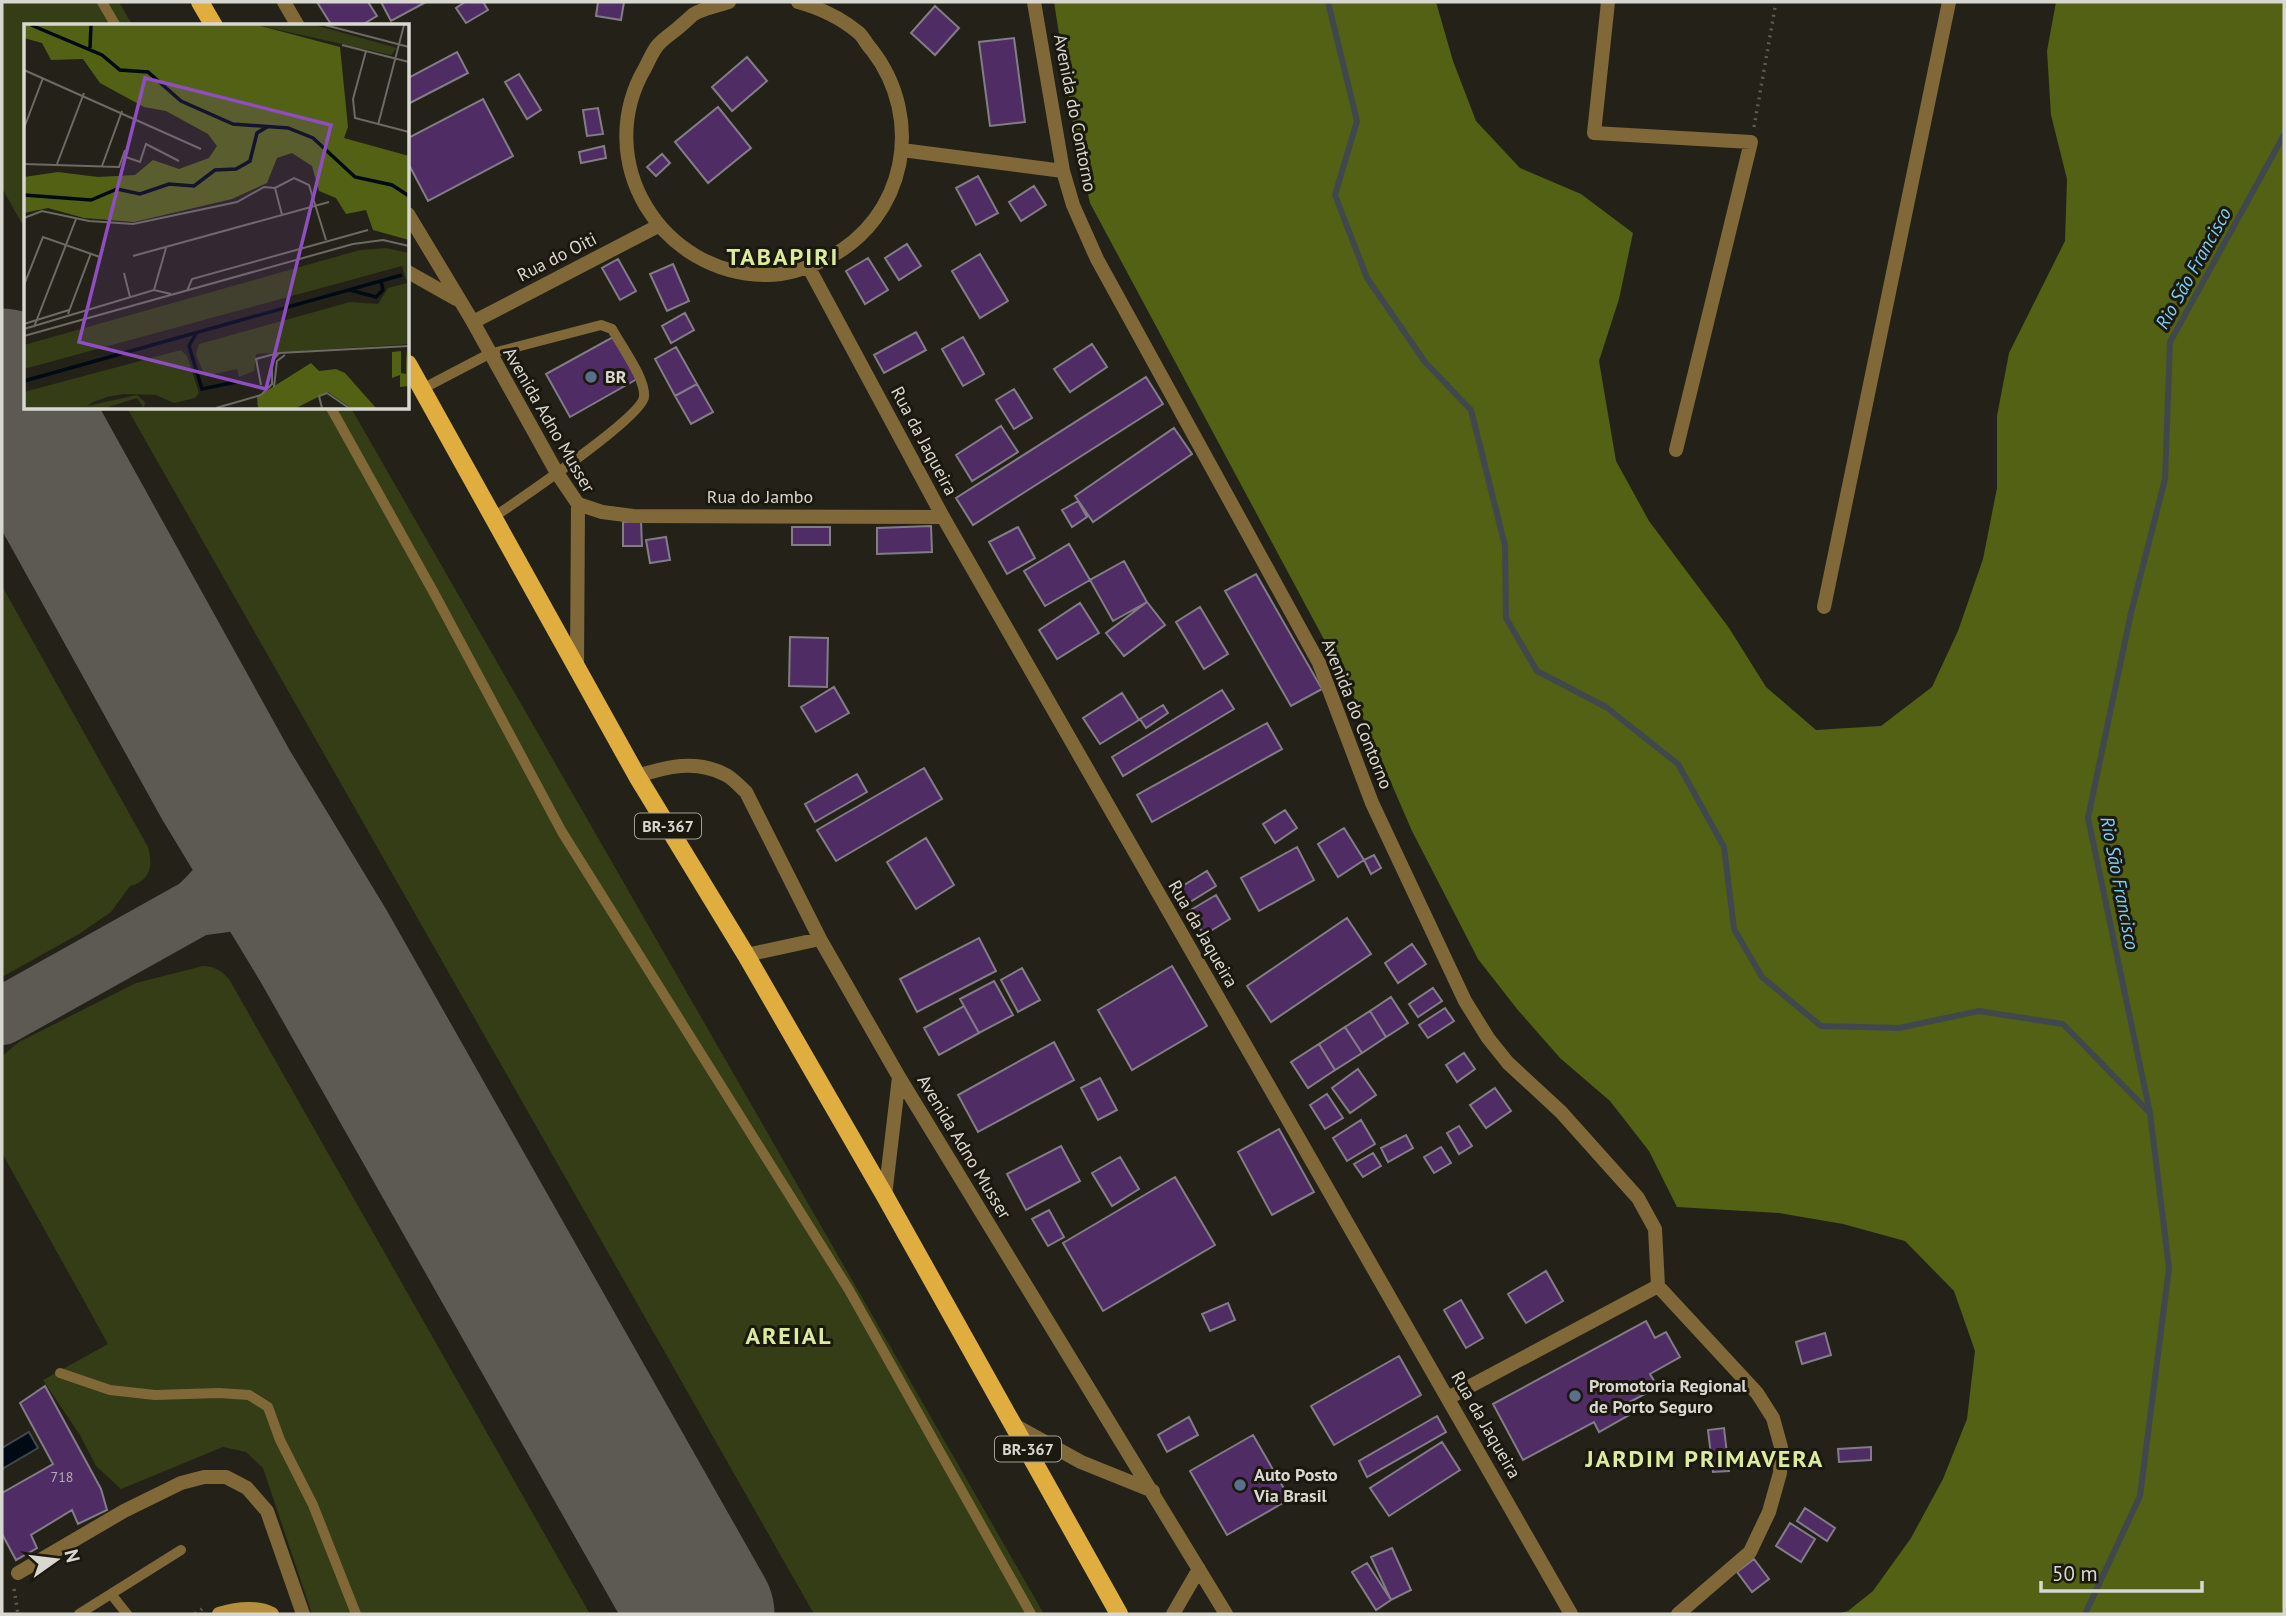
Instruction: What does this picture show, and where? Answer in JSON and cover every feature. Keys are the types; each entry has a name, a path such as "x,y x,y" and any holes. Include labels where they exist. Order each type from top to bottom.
{"main road":[{"path":"200,2 213,24"},
{"name":"BR-367","path":"410,368 638,776 746,955 885,1196 1119,1614"},
{"path":"219,1614 240,1609 272,1614"}],"street":[{"path":"284,2 297,24"},
{"path":"729,2 695,14 658,45 634,87 625,135 634,184 659,226 690,253 727,270 768,275 809,268 844,250 873,223 893,188 902,149 900,107 885,67 859,34 824,10 798,2"},
{"name":"Avenida do Contorno","path":"1034,2 1063,171 1073,205 1097,259 1318,663 1372,803 1465,1001 1488,1038 1508,1063 1561,1112 1638,1198 1655,1229 1658,1286"},
{"path":"1608,2 1594,133 1751,142 1676,450"},
{"path":"1824,607 1949,2"},
{"path":"902,149 1063,171"},
{"name":"Avenida Adno Musser","path":"410,217 578,504 577,667"},
{"name":"Rua do Oiti","path":"473,322 659,226"},
{"name":"Rua da Jaqueira","path":"809,268 943,517 1571,1614"},
{"path":"410,273 457,299"},
{"name":"Rua do Jambo","path":"578,504 602,512 633,516 943,517"},
{"name":"Avenida Adno Musser","path":"638,776 671,766 698,765 725,774 746,792 820,939 900,1077 1153,1491 1221,1611"},
{"path":"746,955 820,939"},
{"path":"885,1196 900,1077"},
{"path":"1448,1398 1658,1286 1757,1392 1773,1418 1782,1447 1780,1474 1769,1512 1750,1552 1678,1614"},
{"path":"1014,1425 1081,1462 1153,1491"},
{"path":"18,1573 124,1511 181,1483 204,1477 226,1477 247,1488 267,1511 303,1614"},
{"path":"1174,1614 1199,1569"}],"lane":[{"path":"102,2 115,24"},
{"path":"422,389 489,354 593,326 601,325 612,329 642,383 643,402 637,410 558,473 494,517"},
{"path":"332,410 562,832 849,1290 1031,1614"},
{"path":"60,1373 110,1390 155,1395 248,1395 268,1407 280,1440 313,1505 356,1614"},
{"path":"79,1614 181,1550"},
{"path":"111,1594 127,1614"}],"path":[{"path":"1751,142 1776,2"},
{"path":"18,1573 14,1589 18,1614"}],"green space":[{"path":"2,2 119,2 132,24 24,24 24,227 2,188"},
{"path":"1054,2 1436,2 1453,61 1476,121 1520,168 1581,194 1633,233 1619,299 1599,361 1616,461 1649,521 1729,628 1766,687 1816,730 1881,726 1932,687 1958,631 1983,559 1997,488 1997,416 2009,353 2065,241 2067,179 2051,115 2047,51 2056,2 2284,2 2284,1614 1837,1614 1848,1611 1873,1591 1911,1538 1943,1479 1967,1419 1975,1351 1954,1291 1905,1241 1843,1224 1779,1213 1677,1207 1649,1151 1610,1101 1560,1058 1478,959 1412,831 1350,688 1090,203 1076,141"},
{"path":"128,410 352,410 1044,1614 814,1614"},
{"path":"2,586 148,847 150,866 146,876 130,886 111,912 79,934 2,977"},
{"path":"203,966 218,970 229,979 590,1614 312,1614 263,1468 246,1452 223,1447 121,1489 96,1466 80,1435 43,1380 108,1344 2,1153 2,1056 19,1042 136,983"}],"shaded area":[{"path":"29,1432 38,1448 2,1469 2,1448"}],"building":[{"path":"317,2 368,2 377,16 363,24 331,24"},
{"path":"381,2 426,2 391,21"},
{"path":"465,2 483,2 488,10 466,23 456,8"},
{"path":"598,2 624,2 621,20 596,16"},
{"path":"935,6 959,28 935,55 911,33"},
{"path":"1014,38 1025,122 990,126 979,42"},
{"path":"457,52 468,73 410,103 410,77"},
{"path":"747,57 767,81 732,111 712,87"},
{"path":"519,74 541,110 527,119 505,82"},
{"path":"483,99 513,156 428,201 410,167 410,137"},
{"path":"718,107 751,148 708,183 675,142"},
{"path":"598,108 603,134 587,136 583,110"},
{"path":"604,146 606,158 581,163 579,152"},
{"path":"662,154 670,163 656,176 647,167"},
{"path":"978,176 998,213 976,225 956,188"},
{"path":"1034,186 1046,205 1021,221 1009,202"},
{"path":"907,244 921,266 899,280 885,258"},
{"path":"980,254 1008,301 980,318 952,271"},
{"path":"868,258 888,290 865,304 846,271"},
{"path":"618,259 636,291 620,300 602,268"},
{"path":"673,264 689,301 667,311 650,274"},
{"path":"685,313 694,330 671,343 662,326"},
{"path":"916,332 926,350 884,373 874,355"},
{"name":"BR","path":"613,337 637,379 570,417 546,374"},
{"path":"963,337 984,374 963,386 942,349"},
{"path":"1092,344 1107,367 1070,392 1054,369"},
{"path":"676,347 697,384 675,396 655,359"},
{"path":"1146,377 1163,404 973,525 956,498"},
{"path":"697,384 713,412 691,424 675,396"},
{"path":"1014,389 1032,418 1014,429 996,400"},
{"path":"1001,426 1018,452 972,481 956,455"},
{"path":"1174,428 1192,454 1093,522 1075,496"},
{"path":"1078,501 1087,517 1072,527 1062,510"},
{"path":"641,521 642,546 623,546 623,522"},
{"path":"931,526 932,552 877,554 877,528"},
{"path":"792,527 830,527 830,545 792,545"},
{"path":"1018,527 1035,558 1007,574 989,542"},
{"path":"666,537 670,560 650,563 646,540"},
{"path":"1069,544 1090,580 1045,606 1024,571"},
{"path":"1124,561 1147,602 1113,621 1090,580"},
{"path":"1256,574 1322,689 1291,706 1225,591"},
{"path":"1147,602 1165,625 1124,656 1106,633"},
{"path":"1080,603 1099,633 1057,659 1039,630"},
{"path":"1200,607 1228,654 1204,669 1176,622"},
{"path":"790,637 828,638 827,687 789,686"},
{"path":"834,687 849,713 816,732 801,707"},
{"path":"1222,690 1234,709 1123,776 1112,757"},
{"path":"1122,693 1139,720 1100,744 1083,718"},
{"path":"1163,705 1168,713 1146,728 1140,719"},
{"path":"1267,723 1282,749 1152,822 1137,795"},
{"path":"924,768 942,799 836,861 817,830"},
{"path":"857,774 867,792 815,822 805,804"},
{"path":"1285,810 1297,828 1275,843 1263,824"},
{"path":"1344,828 1364,860 1338,877 1318,844"},
{"path":"926,838 954,885 916,909 887,862"},
{"path":"1297,847 1314,880 1259,911 1241,878"},
{"path":"1374,855 1381,868 1371,874 1364,860"},
{"path":"1207,871 1216,886 1185,905 1176,890"},
{"path":"1216,895 1230,919 1204,935 1189,911"},
{"path":"1347,918 1371,954 1271,1022 1247,986"},
{"path":"979,938 996,971 917,1012 900,979"},
{"path":"1412,944 1426,964 1398,983 1385,963"},
{"path":"1172,966 1207,1026 1132,1070 1098,1010"},
{"path":"1022,968 1040,1000 1018,1012 1001,980"},
{"path":"994,981 1013,1015 979,1033 960,999"},
{"path":"1433,988 1442,1001 1418,1017 1409,1004"},
{"path":"1391,997 1408,1023 1386,1037 1370,1011"},
{"path":"964,1006 979,1033 939,1055 924,1028"},
{"path":"1445,1008 1454,1021 1428,1038 1419,1025"},
{"path":"1370,1011 1386,1037 1362,1053 1345,1027"},
{"path":"1345,1027 1362,1053 1335,1070 1319,1044"},
{"path":"1054,1042 1074,1080 978,1132 958,1095"},
{"path":"1319,1044 1335,1070 1308,1088 1291,1062"},
{"path":"1464,1053 1475,1069 1457,1082 1446,1065"},
{"path":"1358,1069 1376,1095 1350,1113 1332,1088"},
{"path":"1100,1078 1117,1110 1098,1120 1081,1088"},
{"path":"1495,1088 1511,1111 1486,1128 1470,1105"},
{"path":"1327,1094 1343,1118 1325,1129 1310,1105"},
{"path":"1361,1120 1375,1144 1347,1161 1333,1138"},
{"path":"1459,1126 1472,1146 1459,1154 1447,1133"},
{"path":"1279,1129 1314,1192 1272,1215 1238,1152"},
{"path":"1406,1135 1413,1148 1388,1162 1381,1148"},
{"path":"1061,1146 1080,1181 1026,1210 1007,1174"},
{"path":"1441,1147 1451,1163 1434,1173 1424,1157"},
{"path":"1373,1153 1381,1166 1363,1177 1354,1164"},
{"path":"1120,1157 1139,1189 1112,1206 1092,1173"},
{"path":"1175,1177 1215,1245 1103,1311 1063,1243"},
{"path":"1049,1210 1064,1237 1048,1246 1032,1219"},
{"path":"1546,1271 1563,1301 1526,1323 1508,1294"},
{"path":"1461,1300 1483,1338 1466,1348 1444,1310"},
{"path":"1228,1303 1235,1320 1210,1331 1202,1314"},
{"name":"Promotoria Regional de Porto Seguro","path":"1646,1321 1655,1338 1666,1332 1680,1357 1650,1374 1658,1387 1624,1405 1629,1415 1599,1432 1594,1422 1523,1460 1493,1404"},
{"path":"1825,1333 1831,1355 1802,1364 1796,1342"},
{"path":"1399,1356 1421,1395 1334,1445 1311,1406"},
{"path":"45,1386 101,1489 107,1510 78,1524 72,1510 31,1535 37,1548 16,1560 2,1534 2,1493 53,1464 20,1403"},
{"path":"1437,1416 1446,1432 1367,1477 1359,1461"},
{"path":"1189,1417 1198,1435 1167,1452 1158,1435"},
{"path":"1724,1428 1729,1471 1713,1472 1708,1430"},
{"name":"Auto Posto Via Brasil","path":"1253,1435 1290,1499 1227,1535 1190,1471"},
{"path":"1442,1442 1460,1470 1389,1516 1370,1488"},
{"path":"1871,1447 1871,1460 1839,1462 1838,1449"},
{"path":"1805,1508 1835,1528 1827,1541 1797,1521"},
{"path":"1790,1523 1815,1539 1801,1562 1776,1546"},
{"path":"1392,1548 1411,1590 1391,1600 1371,1557"},
{"path":"1754,1559 1769,1579 1752,1592 1737,1572"},
{"path":"1367,1563 1391,1600 1376,1610 1352,1572"}],"waterway":[{"path":"1328,2 1357,121 1335,195 1367,278 1425,362 1471,410 1505,546 1506,618 1537,671 1606,707 1678,764 1724,847 1734,929 1762,977 1821,1026 1899,1028 1979,1011 2063,1024 2150,1113"},
{"name":"Rio São Francisco","path":"2085,1614 2140,1496 2169,1268 2150,1113 2088,818 2131,613 2165,479 2170,342 2284,135"}],"taxiway":[{"path":"197,907 223,879 236,852 237,822 226,785"},
{"path":"2,1016 197,907 241,901 259,903 295,918 323,945"}],"runway":[{"path":"2,381 226,785 323,945 702,1614"}],"place":[{"name":"BR","path":"591,377"},
{"name":"Promotoria Regional de Porto Seguro","path":"1575,1396"},
{"name":"Auto Posto Via Brasil","path":"1240,1485"}],"district":[{"name":"TABAPIRI","path":"783,257"},
{"name":"AREIAL","path":"789,1336"},
{"name":"JARDIM PRIMAVERA","path":"1705,1459"}]}
